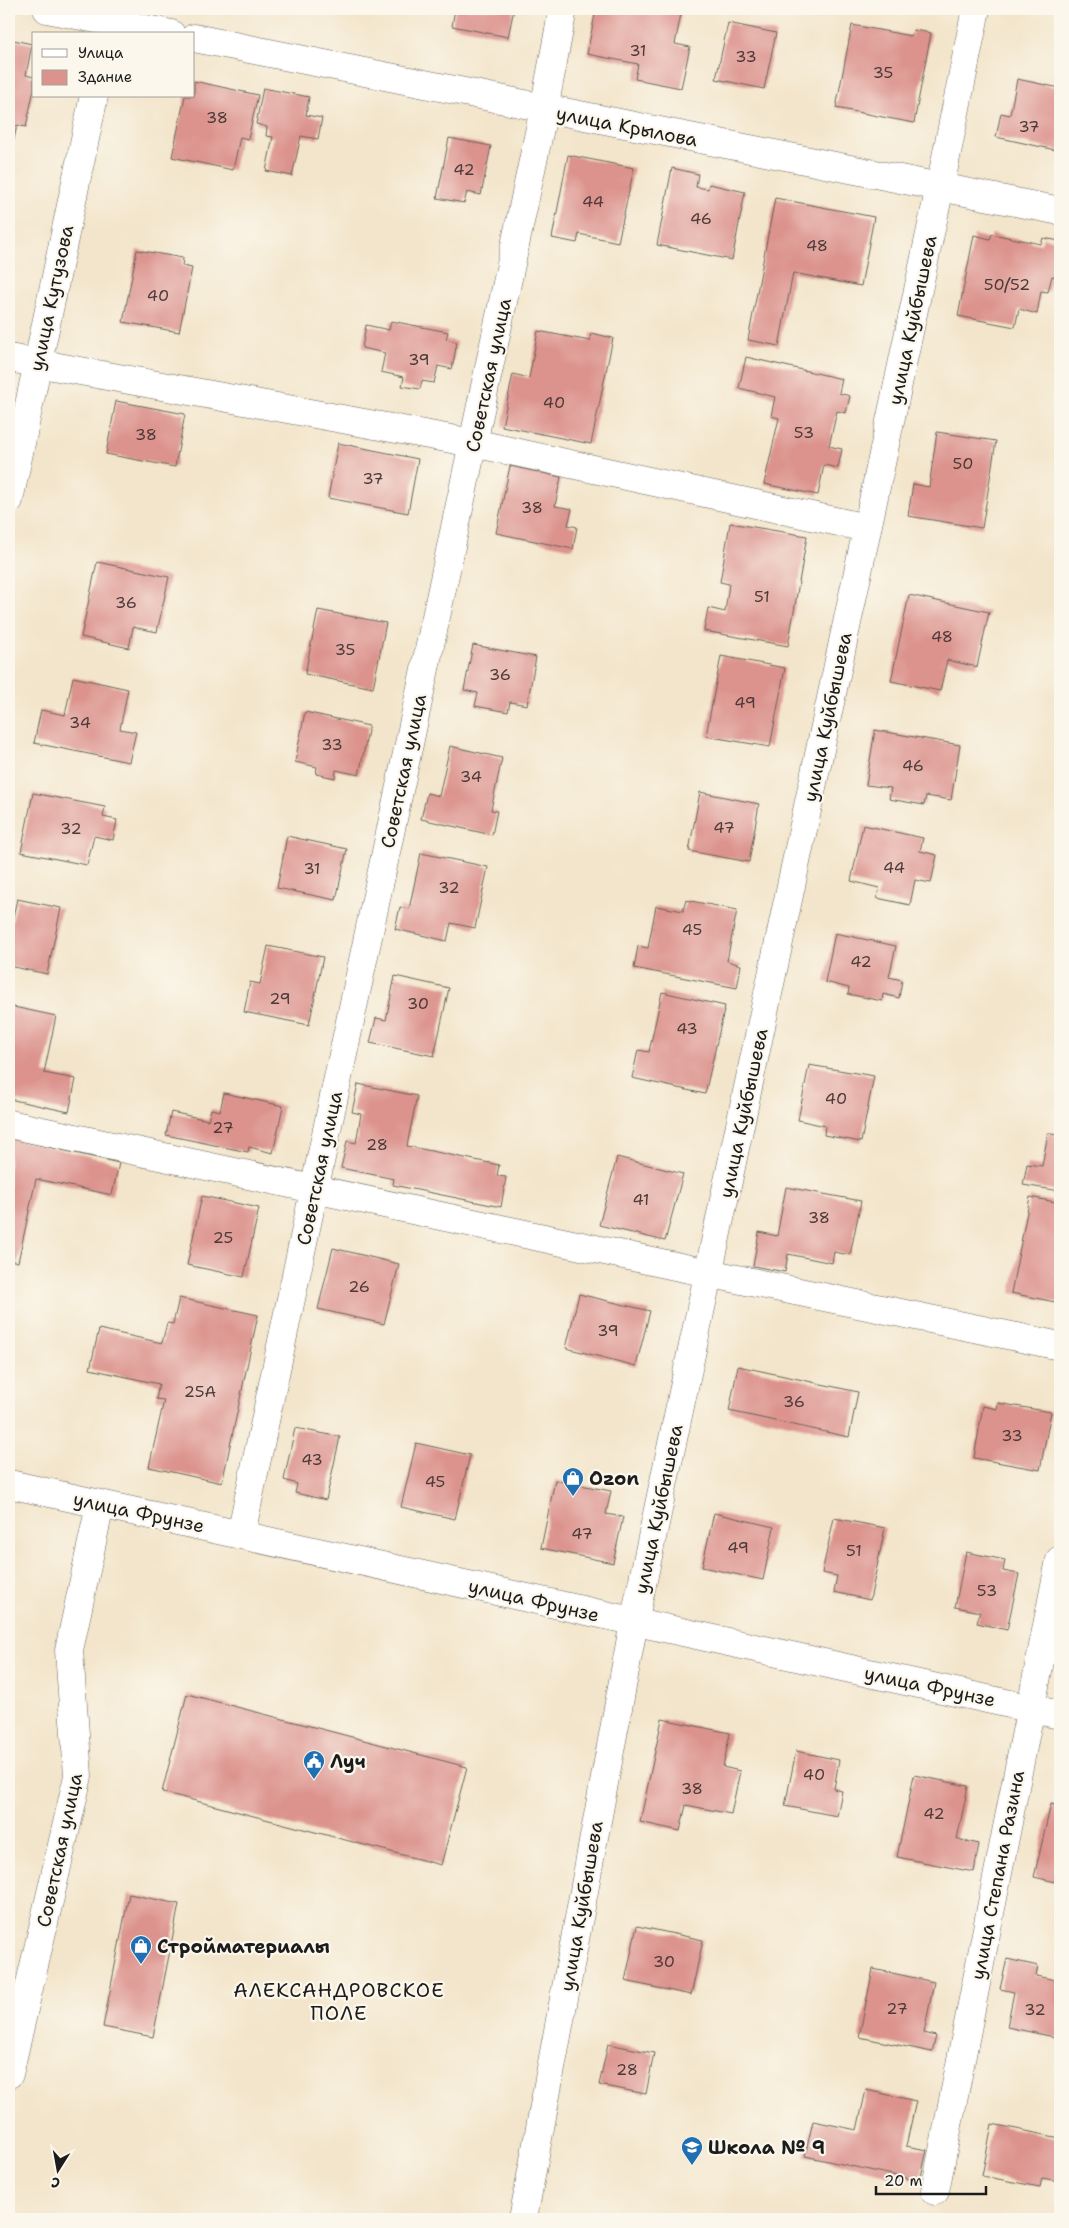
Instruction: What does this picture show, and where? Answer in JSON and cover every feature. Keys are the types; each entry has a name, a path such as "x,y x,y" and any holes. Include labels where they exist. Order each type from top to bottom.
{"street":[{"path":"47,9 162,32"},
{"name":"Советская улица","path":"241,1534 564,9"},
{"name":"улица Куйбышева","path":"523,2219 634,1622 868,528 976,9"},
{"name":"улица Крылова","path":"195,38 544,110 1060,211"},
{"name":"улица Кутузова","path":"9,500 94,98"},
{"path":"9,358 473,442 868,528"},
{"path":"9,1124 314,1190 1060,1346"},
{"name":"улица Фрунзе","path":"9,1484 1060,1715"},
{"name":"Советская улица","path":"9,2074 78,1776 69,1650 100,1505"},
{"name":"улица Степана Разина","path":"935,2191 1060,1560"}],"building":[{"path":"455,9 514,9 508,37 452,26"},
{"path":"596,9 682,9 675,44 690,47 681,88 635,79 638,64 587,54"},
{"path":"728,23 776,33 764,89 716,79"},
{"path":"852,25 911,36 913,30 931,33 914,123 836,108"},
{"path":"9,39 32,44 26,75 32,76 32,98 26,127 17,125 10,158"},
{"path":"1017,79 1060,88 1060,151 996,137 1001,113 1010,115"},
{"path":"195,81 258,95 248,139 240,137 233,170 172,157 185,98 195,98"},
{"path":"263,88 309,97 306,115 322,118 318,139 301,136 292,176 266,171 273,137 266,136 267,127 256,124"},
{"path":"449,138 491,146 481,195 467,192 464,203 437,198"},
{"path":"568,155 634,168 618,242 579,234 577,243 552,238"},
{"path":"672,168 698,174 696,187 708,189 709,184 745,192 732,260 657,245"},
{"path":"775,198 874,217 861,286 793,273 779,346 748,340"},
{"path":"992,234 1041,244 1043,238 1060,241 1060,278 1052,276 1048,292 1041,291 1037,314 1019,309 1015,327 958,316 974,235 990,239"},
{"path":"137,250 183,258 182,266 192,268 179,332 123,322"},
{"path":"391,321 448,332 446,339 457,342 452,369 438,366 434,383 422,381 420,389 402,386 404,377 381,372 385,353 362,348 366,325 389,330"},
{"path":"538,331 590,341 591,333 613,338 591,444 502,426 513,374 529,378"},
{"path":"746,357 842,379 839,393 850,396 846,413 837,411 829,446 842,449 838,468 824,465 818,495 764,484 779,418 771,416 775,397 739,388"},
{"path":"116,401 185,414 175,467 106,454"},
{"path":"937,432 996,441 982,528 908,516 913,484 929,487"},
{"path":"338,443 418,459 408,513 328,498"},
{"path":"510,466 561,477 555,506 572,509 568,525 577,527 573,549 496,533"},
{"path":"730,523 807,536 788,646 704,631 708,608 725,612 729,584 720,582"},
{"path":"97,562 169,577 157,632 133,627 129,648 81,637"},
{"path":"909,595 989,612 977,667 947,660 940,691 891,681"},
{"path":"318,610 386,623 373,688 305,674"},
{"path":"473,645 536,657 527,705 510,702 508,712 475,706 478,693 464,690"},
{"path":"721,656 785,668 770,747 706,736"},
{"path":"73,677 128,689 120,729 136,732 129,762 34,743 41,710 65,715"},
{"path":"305,712 369,726 359,775 336,770 335,778 316,774 317,767 295,762"},
{"path":"875,730 960,745 951,800 926,796 924,805 889,799 891,788 866,785"},
{"path":"450,746 502,758 491,810 497,811 492,835 421,819 427,793 439,796"},
{"path":"700,792 759,804 749,862 689,851"},
{"path":"33,793 105,807 103,817 117,820 113,840 94,836 87,865 21,852"},
{"path":"863,825 923,838 920,851 937,855 931,883 915,880 910,905 877,898 879,888 851,881"},
{"path":"287,836 347,849 336,900 277,888"},
{"path":"421,853 488,867 475,928 451,923 447,941 395,929 400,907 409,909"},
{"path":"17,899 61,908 47,974 9,966 9,935"},
{"path":"686,900 737,910 727,961 741,965 737,988 634,968 638,946 648,948 656,906 683,911"},
{"path":"835,933 896,946 889,977 902,980 899,998 883,994 882,1001 848,994 849,988 825,982"},
{"path":"268,946 323,957 309,1025 244,1012 250,982 260,984"},
{"path":"395,976 449,988 434,1056 370,1043 376,1018 386,1020"},
{"path":"662,992 725,1006 705,1094 632,1078 638,1050 649,1052"},
{"path":"9,1006 56,1016 44,1073 76,1079 69,1112 9,1099"},
{"path":"809,1065 874,1076 861,1142 824,1135 825,1126 798,1120"},
{"path":"358,1084 417,1096 407,1146 499,1165 497,1176 506,1177 501,1207 393,1185 394,1179 341,1168 347,1141 356,1143 361,1114 352,1112"},
{"path":"224,1093 283,1106 273,1153 249,1147 248,1152 166,1135 171,1112 208,1120 211,1109 220,1111"},
{"path":"1048,1133 1060,1136 1060,1191 1023,1185 1027,1164 1042,1166"},
{"path":"9,1138 119,1163 112,1195 36,1179 18,1262 9,1260"},
{"path":"617,1157 683,1174 665,1241 599,1225"},
{"path":"786,1187 861,1201 850,1255 834,1252 832,1263 788,1254 785,1272 753,1266 759,1232 777,1236"},
{"path":"202,1196 259,1208 244,1277 187,1265"},
{"path":"1030,1197 1060,1203 1060,1303 1011,1293"},
{"path":"333,1248 399,1264 384,1324 318,1309"},
{"path":"579,1294 650,1311 636,1366 566,1348"},
{"path":"179,1298 258,1315 222,1483 149,1467 164,1400 156,1399 159,1384 90,1369 99,1329 162,1343 167,1323 173,1324"},
{"path":"738,1366 858,1392 849,1437 729,1411"},
{"path":"998,1403 1051,1412 1040,1470 974,1458 983,1406 997,1409"},
{"path":"295,1428 340,1437 326,1500 295,1493 297,1484 284,1480"},
{"path":"416,1443 470,1455 455,1519 401,1507"},
{"path":"555,1480 611,1491 606,1514 623,1517 613,1563 541,1548"},
{"path":"714,1513 774,1527 763,1580 702,1567"},
{"path":"834,1518 885,1528 870,1600 834,1592 837,1576 822,1573"},
{"path":"966,1552 1005,1560 1003,1571 1019,1574 1007,1630 977,1623 980,1612 955,1607"},
{"name":"Луч","path":"187,1694 467,1767 441,1865 162,1792"},
{"path":"662,1719 730,1733 723,1767 740,1771 731,1814 686,1805 680,1831 640,1822"},
{"path":"796,1751 839,1760 834,1789 842,1791 837,1816 785,1806"},
{"path":"914,1775 968,1786 957,1839 979,1844 974,1872 897,1857"},
{"path":"1051,1804 1060,1806 1060,1883 1034,1877"},
{"name":"Стройматериалы","path":"129,1894 179,1904 153,2037 103,2027"},
{"path":"637,1926 703,1940 691,1995 625,1981"},
{"path":"1007,1959 1038,1966 1036,1976 1060,1981 1059,2038 1007,2027 1014,1992 1000,1989"},
{"path":"873,1969 934,1982 924,2033 936,2036 932,2052 859,2037"},
{"path":"608,2044 654,2053 646,2094 599,2085"},
{"path":"866,2090 916,2101 906,2146 927,2150 920,2181 805,2156 813,2121 857,2130"},
{"path":"992,2124 1060,2138 1059,2181 1042,2178 1040,2187 982,2176"}],"place":[{"name":"Ozon","path":"573,1497"},
{"name":"Луч","path":"314,1780"},
{"name":"Стройматериалы","path":"141,1965"},
{"name":"Школа № 9","path":"692,2166"}],"district":[{"name":"АЛЕКСАНДРОВСКОЕ ПОЛЕ","path":"339,2002"}]}
